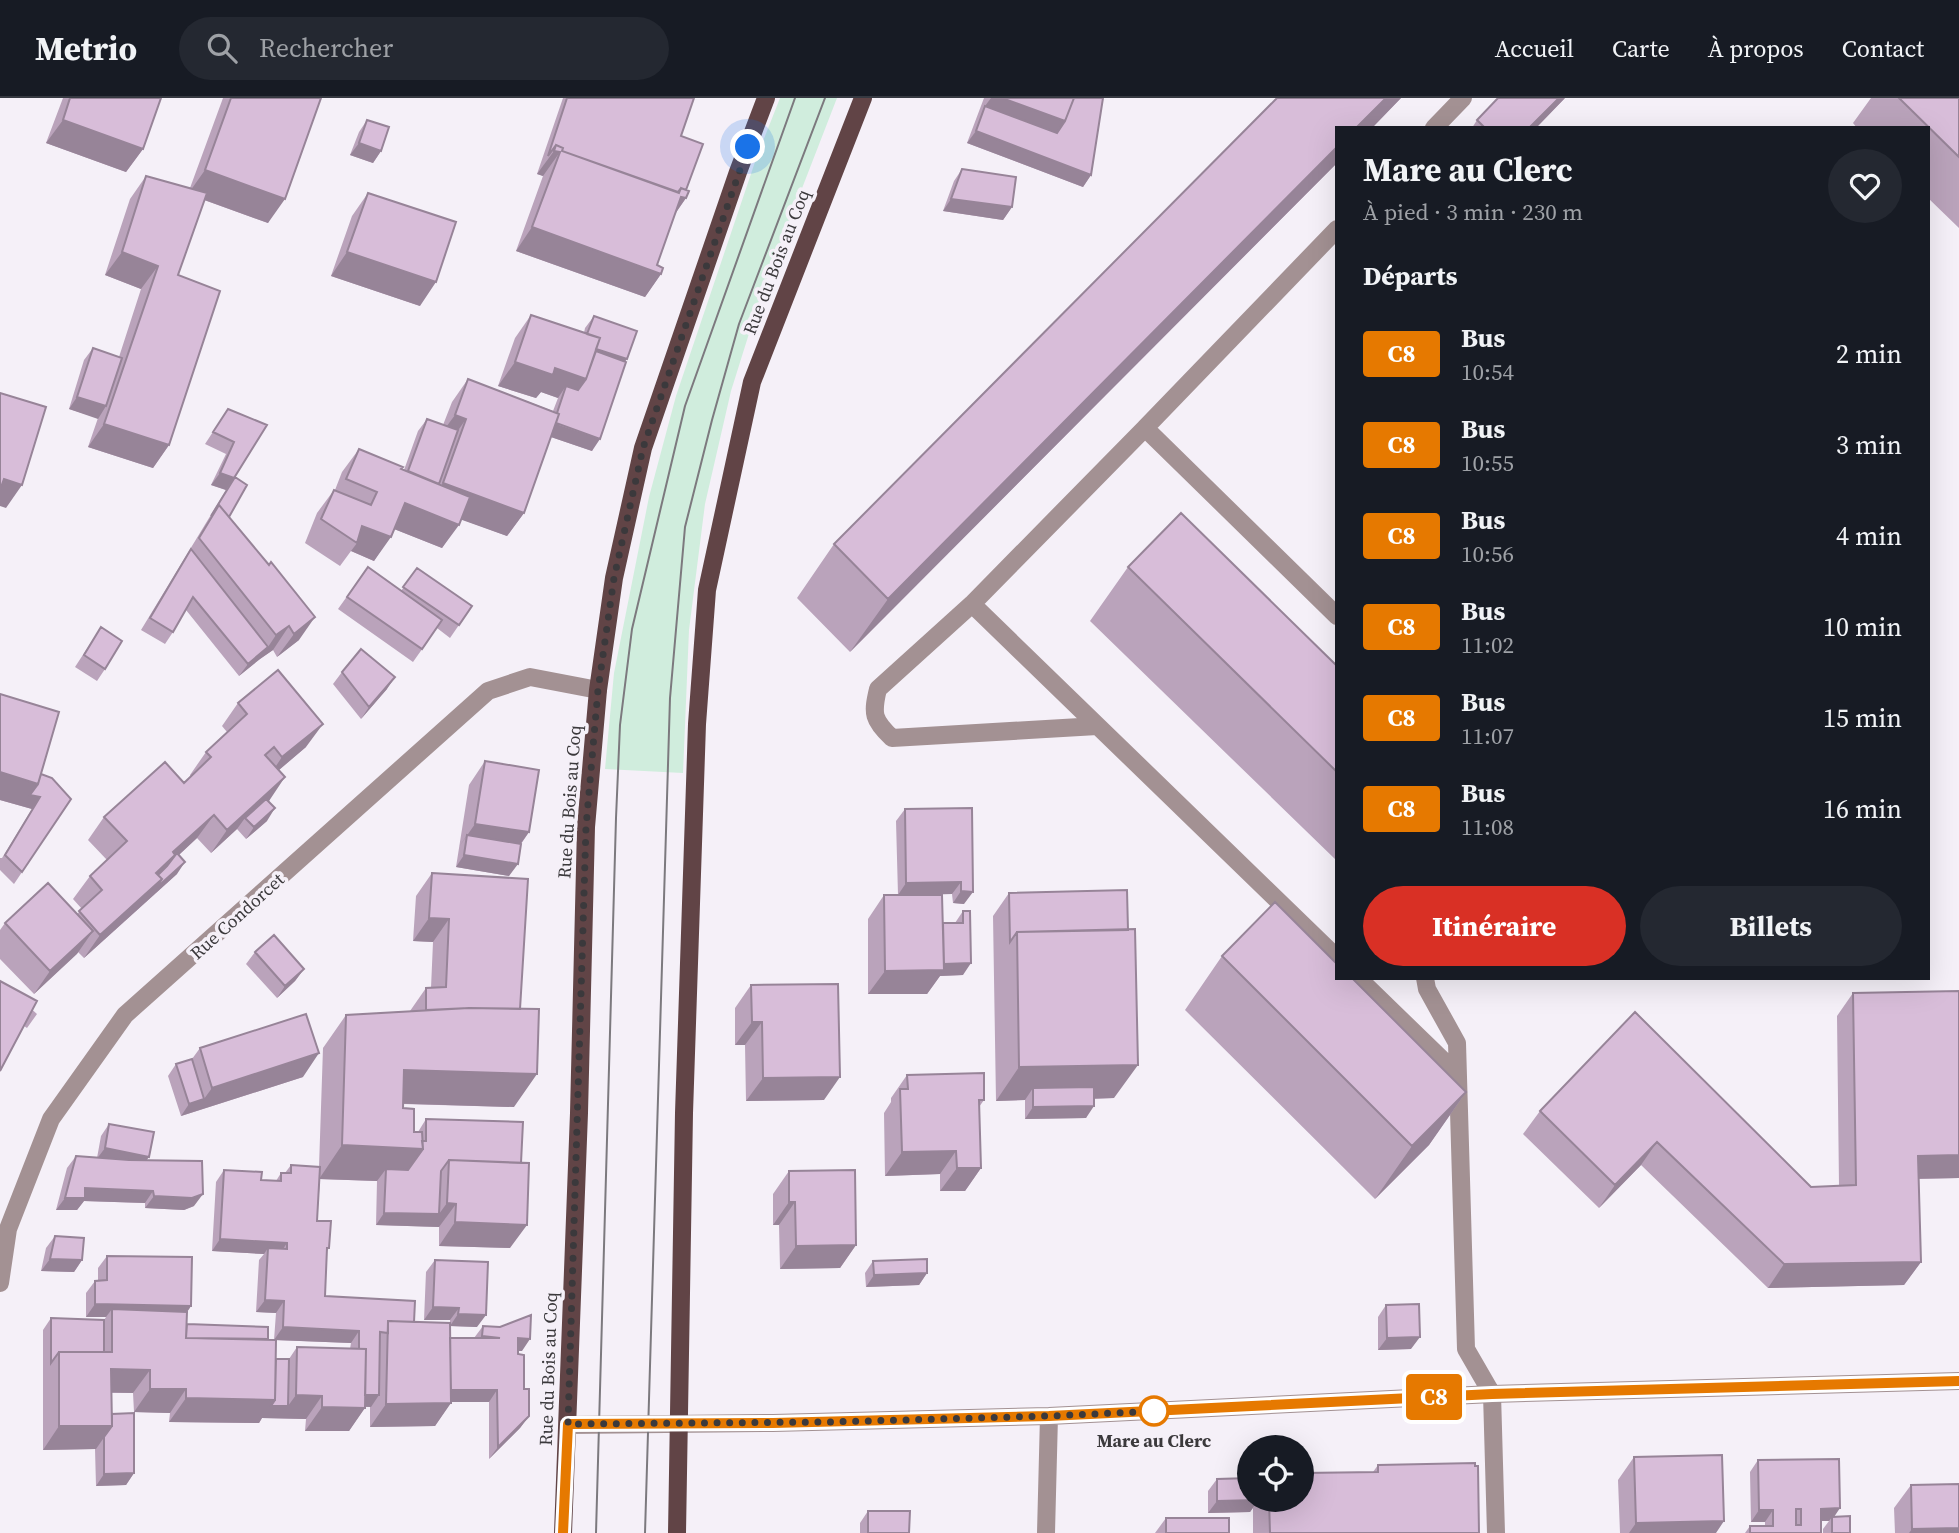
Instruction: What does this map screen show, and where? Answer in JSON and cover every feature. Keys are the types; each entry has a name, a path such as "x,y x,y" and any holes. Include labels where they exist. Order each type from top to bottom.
{"main road":[{"name":"Rue du Bois au Coq","path":"563,1533 586,827 598,690 614,578 643,448 766,98"},
{"name":"Rue du Bois au Coq","path":"677,1533 684,1113 696,737 708,590 752,382 863,98"}],"street":[{"path":"1436,126 1462,98"},
{"path":"1097,726 892,738 878,725 873,709 878,689 972,604 1335,231"},
{"path":"1145,428 1335,614"},
{"path":"972,604 1335,956"},
{"name":"Rue Condorcet","path":"0,1283 8,1229 51,1119 125,1016 488,691 530,677 598,690"},
{"path":"1360,980 1457,1074"},
{"path":"1426,980 1427,989 1457,1043 1466,1349 1492,1394 1496,1533"},
{"path":"568,1424 1049,1416 1492,1394 1959,1381"},
{"path":"1046,1533 1049,1416"}],"green space":[{"path":"780,98 837,98 763,289 731,391 705,504 689,630 683,773 605,769 614,673 649,497 676,396 756,159"}],"building":[{"path":"70,98 161,98 143,149 63,120"},
{"path":"231,98 321,98 285,199 205,170"},
{"path":"567,98 694,98 681,136 703,144 686,190 681,188 678,192 562,151 563,148 556,145 548,156"},
{"path":"1002,98 1074,98 1065,121"},
{"path":"1074,98 1103,98 1091,175 976,131 985,106 1057,133"},
{"path":"1277,98 1386,98 1358,126 1335,126 1335,149 888,599 834,544"},
{"path":"1498,98 1559,98 1531,126 1483,126 1477,120"},
{"path":"1899,98 1959,98 1959,157 1930,126"},
{"path":"367,120 389,127 381,151 359,143"},
{"path":"556,145 563,148 562,151 679,193 681,188 689,191 686,198 681,197 657,265 663,268 661,274 532,227 560,152 554,151"},
{"path":"962,169 1016,177 1012,207 951,199"},
{"path":"146,176 207,193 178,275 220,291 169,445 104,424 158,266 122,252"},
{"path":"368,193 456,222 436,282 347,252"},
{"path":"531,315 600,338 586,379 555,368 553,375 515,362"},
{"path":"594,316 637,331 627,359 596,349 600,338 587,334"},
{"path":"93,348 122,358 106,406 77,397"},
{"path":"596,351 626,362 600,439 556,423 566,386 578,390 586,379"},
{"path":"468,379 559,414 524,513 443,483 466,419 455,415"},
{"path":"0,393 46,407 22,485 4,479 0,490"},
{"path":"228,409 267,425 234,478 220,473 234,442 213,432"},
{"path":"427,419 458,430 439,484 408,471"},
{"path":"359,449 470,497 459,525 405,503 391,537 362,526 357,543 321,519 334,490 371,505 377,492 346,479"},
{"path":"235,477 247,485 229,517 219,505 211,516"},
{"path":"219,505 269,565 271,562 315,617 294,634 289,626 276,635 199,538"},
{"path":"1181,513 1335,664 1335,770 1128,567"},
{"path":"191,549 268,647 248,664 193,597 173,632 150,618"},
{"path":"368,567 442,620 422,649 347,597"},
{"path":"417,568 472,606 459,625 403,587"},
{"path":"101,627 122,641 105,669 84,655"},
{"path":"361,649 395,677 369,707 342,672"},
{"path":"278,670 323,724 282,757 274,747 265,755 285,777 227,830 214,815 173,852 175,855 156,873 162,879 100,935 79,911 102,890 90,876 127,841 104,817 165,762 184,783 211,757 206,752 247,714 238,703"},
{"path":"0,694 59,712 38,784 0,772"},
{"path":"485,761 539,770 529,832 475,824"},
{"path":"41,774 52,778 71,799 22,872 5,855 40,797 30,795"},
{"path":"266,799 275,808 254,827 245,818"},
{"path":"972,808 973,892 961,891 961,882 906,883 905,809"},
{"path":"467,835 521,844 518,864 464,855"},
{"path":"177,853 185,862 154,890 162,879 158,875"},
{"path":"432,873 528,879 520,1009 426,1010 426,988 446,987 449,919 429,918"},
{"path":"48,883 93,931 50,971 5,923"},
{"path":"1127,890 1128,930 1017,932 1010,942 1009,893"},
{"path":"884,895 942,895 944,970 885,971"},
{"path":"1275,902 1335,962 1335,980 1354,980 1466,1092 1412,1146 1222,956"},
{"path":"963,911 970,911 971,963 944,964 943,923 963,923"},
{"path":"1135,929 1138,1065 1019,1067 1017,932"},
{"path":"274,935 304,969 285,986 255,952"},
{"path":"0,981 37,1001 0,1071"},
{"path":"838,984 840,1077 763,1078 762,1022 752,1022 751,985"},
{"path":"1959,991 1959,1155 1918,1156 1921,1262 1784,1264 1657,1142 1615,1185 1540,1111 1635,1012 1811,1187 1856,1185 1853,993"},
{"path":"469,1008 539,1009 537,1074 404,1070 403,1108 414,1109 414,1132 422,1132 423,1149 342,1145 346,1015"},
{"path":"306,1014 319,1053 212,1088 200,1048"},
{"path":"192,1059 204,1099 189,1104 176,1064"},
{"path":"984,1073 984,1100 979,1100 981,1168 957,1168 956,1151 902,1152 900,1089 908,1089 907,1075"},
{"path":"1094,1087 1094,1106 1033,1107 1033,1088"},
{"path":"426,1119 523,1122 521,1163 449,1160 441,1171 439,1214 384,1213 386,1169 408,1170 423,1149 422,1141 426,1141"},
{"path":"109,1124 154,1132 149,1157 105,1148"},
{"path":"76,1156 202,1161 203,1194 192,1198 154,1196 153,1191 85,1188 85,1198 65,1198"},
{"path":"449,1160 529,1163 527,1225 455,1222 456,1204 447,1203"},
{"path":"291,1165 320,1167 317,1221 331,1221 325,1296 415,1301 414,1322 388,1321 388,1333 380,1332 379,1395 365,1395 366,1349 359,1349 359,1331 283,1327 284,1301 265,1300 268,1248 287,1249 287,1243 220,1239 224,1170 262,1172 261,1180 281,1181 281,1173 291,1173"},
{"path":"855,1170 856,1245 796,1246 795,1202 789,1202 789,1171"},
{"path":"55,1236 84,1238 82,1260 50,1259"},
{"path":"107,1256 192,1257 191,1306 95,1304 95,1281 107,1280"},
{"path":"927,1259 927,1273 874,1275 873,1261"},
{"path":"435,1260 488,1262 486,1315 458,1314 459,1308 433,1307"},
{"path":"1419,1304 1420,1337 1387,1338 1386,1305"},
{"path":"112,1309 187,1312 186,1338 276,1340 275,1400 186,1398 186,1389 150,1389 150,1370 111,1369 112,1426 59,1426 59,1352 112,1352"},
{"path":"531,1315 530,1339 518,1338 518,1354 524,1355 524,1389 529,1389 529,1416 498,1447 497,1390 451,1390 450,1338 500,1338 482,1336 483,1326 500,1327"},
{"path":"51,1318 104,1320 104,1352 59,1352 51,1363"},
{"path":"388,1321 450,1323 451,1403 386,1404"},
{"path":"187,1324 268,1327 268,1339 186,1338"},
{"path":"297,1347 366,1349 365,1408 322,1407 322,1396 296,1395"},
{"path":"276,1359 289,1359 288,1406 271,1406 275,1400"},
{"path":"134,1413 134,1473 104,1474 104,1437 112,1426 112,1414"},
{"path":"1722,1455 1724,1521 1636,1523 1634,1457"},
{"path":"1839,1459 1840,1508 1821,1509 1821,1533 1750,1533 1750,1526 1773,1526 1773,1510 1759,1510 1758,1460","holes":["1796,1509 1801,1509 1801,1525 1796,1525"]},
{"path":"1475,1463 1475,1466 1478,1466 1479,1533 1270,1533 1269,1512 1314,1512 1314,1473 1378,1472 1378,1465"},
{"path":"1237,1478 1237,1501 1217,1501 1217,1479"},
{"path":"1959,1484 1959,1528 1912,1529 1911,1485"},
{"path":"868,1511 910,1511 909,1533 868,1533"},
{"path":"1850,1516 1850,1533 1832,1533 1832,1517"},
{"path":"1166,1518 1229,1518 1229,1533 1166,1533"}],"tram line":[{"path":"596,1533 616,818 620,725 632,629 685,406 795,98"},
{"path":"645,1533 670,698 685,527 739,324 825,98"}],"bus line":[{"name":"C8","path":"563,1533 568,1424 773,1423 1049,1416 1492,1394 1959,1381"}],"place":[{"name":"Mare au Clerc","path":"1154,1411"}],"route":[{"path":"748,147 643,448 614,578 598,690 586,827 568,1424 828,1422 1160,1411 1154,1411"}]}
